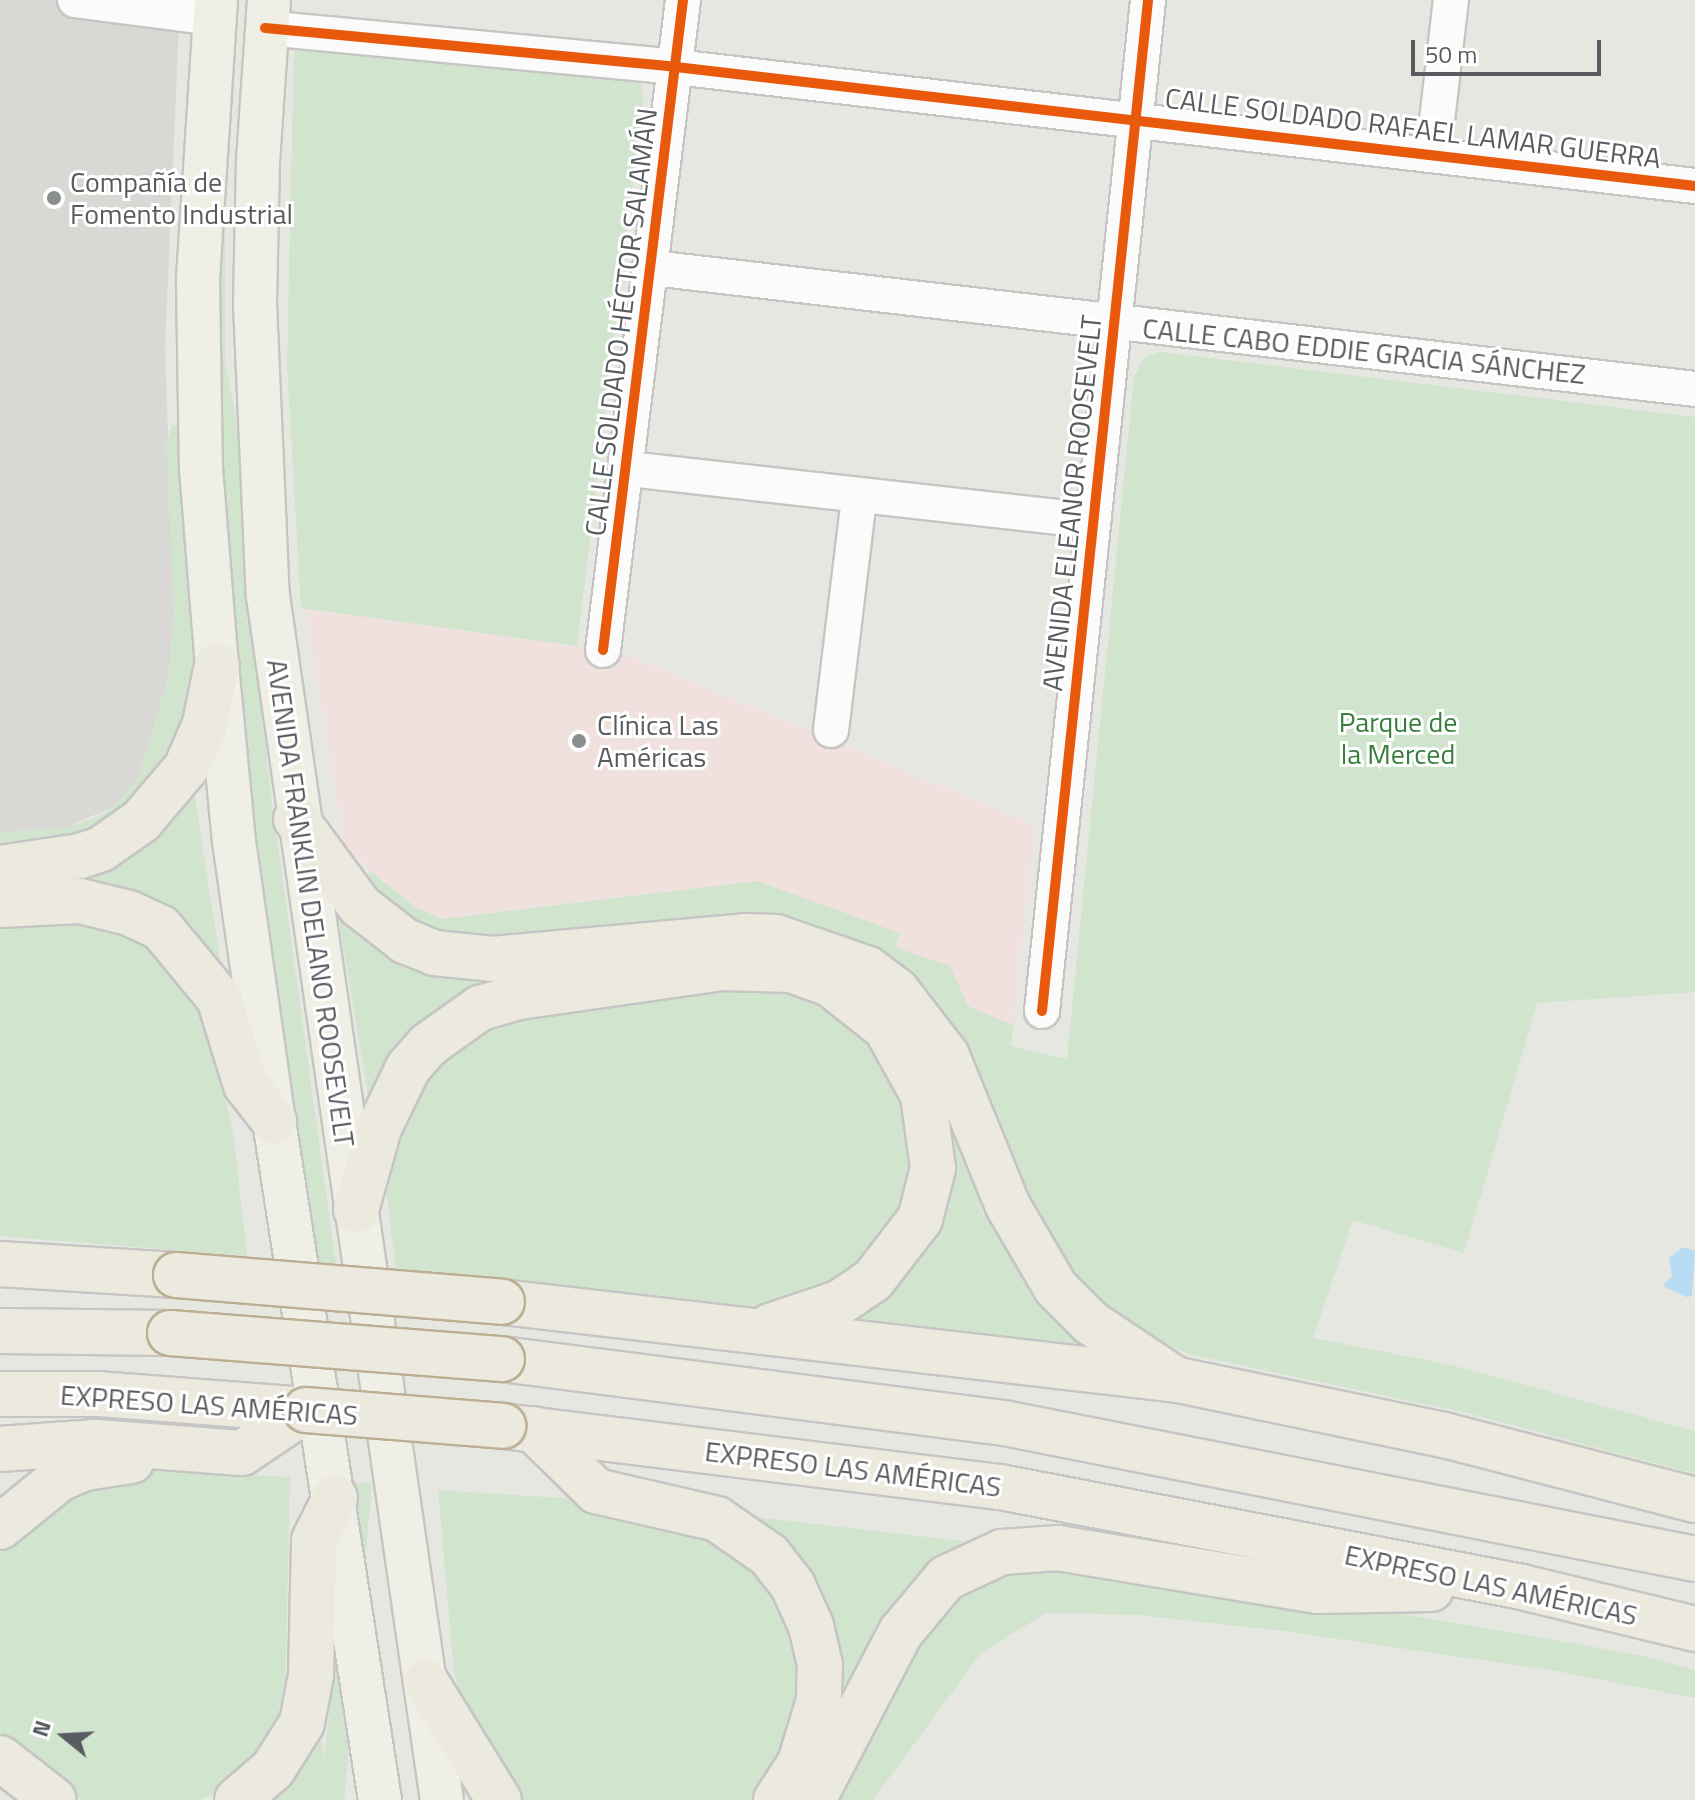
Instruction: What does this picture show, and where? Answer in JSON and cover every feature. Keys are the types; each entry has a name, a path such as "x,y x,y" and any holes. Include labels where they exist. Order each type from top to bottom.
{"highway":[{"path":"0,868 80,856 101,849 141,821 186,768 205,724 217,665"},
{"path":"296,819 360,906 405,941 434,953 493,959 745,936 802,944 868,969 897,991 947,1056 1008,1206 1056,1288 1091,1323 1178,1380"},
{"path":"0,905 80,901 129,913 161,928 219,998 246,1085 274,1121"},
{"path":"356,1210 379,1128 408,1068 437,1037 480,1008 519,997 724,968 771,967 802,973 867,1009 905,1055 928,1112 932,1183 911,1236 873,1280 839,1303 753,1332"},
{"path":"0,1264 502,1302 1178,1380 1444,1435 1695,1500"},
{"path":"0,1331 170,1333 502,1359 1004,1423 1695,1559"},
{"name":"EXPRESO LAS AMÉRICAS","path":"0,1394 167,1399 518,1428 1000,1487 1522,1587 1695,1629"},
{"path":"0,1527 34,1497 85,1468 179,1454 242,1453 306,1410"},
{"path":"518,1428 596,1491 717,1519 769,1555 793,1586 811,1626 820,1665 819,1700 800,1763 776,1800"},
{"path":"0,1449 96,1442 179,1454"},
{"path":"237,1800 273,1769 302,1723 311,1675 314,1540 335,1498"},
{"path":"813,1800 901,1632 946,1578 1002,1552 1058,1548 1317,1591 1522,1587"},
{"path":"426,1682 499,1800"},
{"path":"0,1758 54,1800"}],"main road":[{"path":"215,9 198,282 201,468 217,665 234,841 274,1121 380,1800"},
{"name":"AVENIDA FRANKLIN DELANO ROOSEVELT","path":"267,14 257,176 258,430 268,596 296,819 442,1800"}],"street":[{"path":"75,0 215,9"},
{"name":"CALLE SOLDADO HÉCTOR SALAMÁN","path":"603,650 629,469 683,0"},
{"name":"AVENIDA ELEANOR ROOSEVELT","path":"1042,1011 1117,321 1148,0"},
{"path":"1433,155 1451,0"},
{"name":"CALLE SOLDADO RAFAEL LAMAR GUERRA","path":"267,14 676,67 1695,186"},
{"name":"CALLE CABO EDDIE GRACIA SÁNCHEZ","path":"653,268 1695,389"},
{"path":"629,469 1093,521"},
{"path":"831,730 859,497"}],"shaded area":[{"path":"0,0 180,0 165,348 174,613 169,675 139,778 115,806 65,828 0,832"},
{"name":"Clínica Las Américas","path":"305,609 620,652 1035,825 1013,1025 968,1006 950,966 895,947 900,933 646,893 442,919 415,907 345,847"}],"green space":[{"path":"225,0 237,0 225,208 225,361 240,439 251,623 273,811 336,1264 315,1262 249,811 216,438 214,256"},
{"path":"294,43 640,82 643,98 577,646 301,608 287,365"},
{"name":"Parque de la Merced","path":"1160,352 1695,417 1695,992 1537,1003 1464,1253 1353,1220 1313,1338 1447,1364 1695,1431 1695,1474 1463,1412 1192,1355 1130,1329 1063,1272 918,995 460,950 356,886 371,871 415,907 442,919 757,881 900,933 895,947 950,966 968,1006 1013,1025 1011,1046 1067,1059 1134,377 1144,358"},
{"path":"178,425 195,656 186,721 163,766 114,818 76,836 0,847 0,832 65,828 98,817 115,806 139,778 169,675 174,613 166,444 172,426"},
{"path":"191,771 223,980 60,882"},
{"path":"334,892 356,922 398,949 473,978 733,943 788,950 854,977 890,1007 922,1047 950,1109 983,1213 1029,1282 1066,1322 1105,1352 1104,1360 840,1320 885,1284 918,1248 941,1196 944,1147 938,1109 916,1051 886,1012 818,966 760,953 740,953 755,984 821,999 860,1020 890,1060 916,1122 915,1179 892,1235 840,1285 750,1306 396,1269 385,1182 390,1136 414,1081 443,1048 473,1031 576,1000 543,979 458,1003 395,1059 369,1101"},
{"path":"0,919 101,921 152,941 192,978 215,1050 234,1139 247,1256 0,1236"},
{"path":"126,1469 290,1477 285,1696 279,1722 269,1748 237,1780 200,1800 83,1800 58,1789 0,1731 0,1555 19,1522"},
{"path":"349,1482 372,1484 344,1800 321,1800"},
{"path":"438,1490 577,1499 728,1534 783,1608 798,1667 790,1733 774,1774 752,1800 509,1800 472,1741 454,1673"},
{"path":"748,1516 978,1543 845,1708"},
{"path":"1013,1560 1367,1608 1640,1655 1695,1670 1695,1698 1556,1671 1283,1631 1138,1615 1046,1613 981,1653 873,1800 826,1800 946,1600"},
{"path":"320,1734 332,1800 259,1800"}],"water":[{"path":"1683,1247 1695,1251 1692,1296 1686,1297 1663,1286 1672,1276 1669,1258"}],"cycle path":[{"path":"603,650 683,0"},
{"path":"1042,1011 1148,0"},
{"path":"265,28 676,67 1695,186"}],"place":[{"name":"Compañía de Fomento Industrial","path":"54,198"},
{"name":"Clínica Las Américas","path":"579,741"}]}
